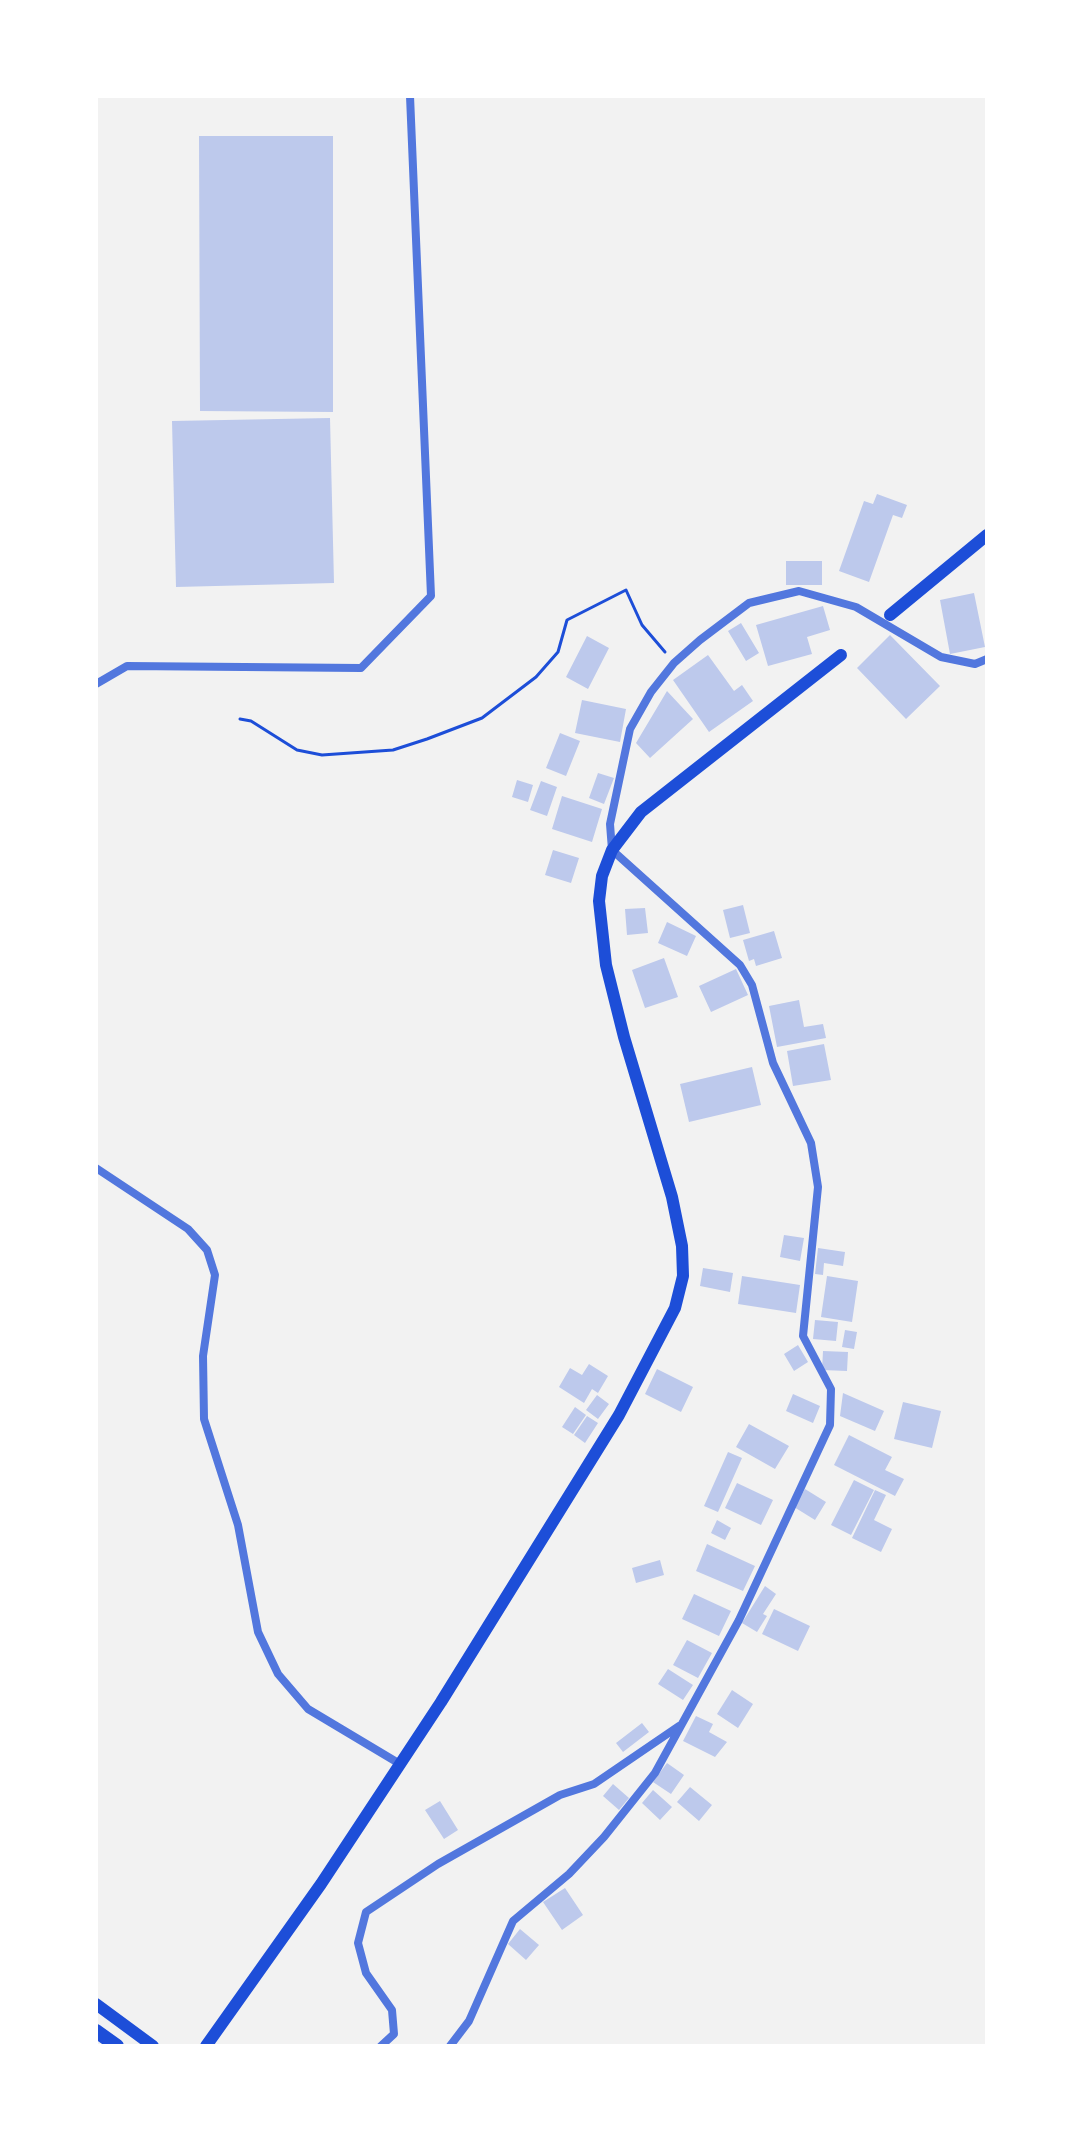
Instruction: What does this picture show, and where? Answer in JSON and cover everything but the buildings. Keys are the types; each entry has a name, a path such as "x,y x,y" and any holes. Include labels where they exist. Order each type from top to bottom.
{"highway":[{"path":"96,2031 117,2046"}],"main road":[{"path":"890,615 987,535"},
{"path":"206,2046 321,1884 441,1702 619,1415 675,1308 680,1287 682,1246 672,1197 606,965 599,901 602,876 612,850 641,812 841,655"},
{"path":"96,2004 153,2046"}],"street":[{"path":"96,684 127,666 361,668 431,596 410,96"},
{"path":"450,2046 469,2021 513,1921 569,1874 604,1837 655,1773 739,1620 830,1425 831,1389 803,1336 818,1187 811,1143 773,1063 752,985 740,965 612,850 610,824 630,729 651,692 674,663 749,603 799,591 856,607 941,657 975,664 987,659"},
{"path":"96,1168 188,1229 207,1250 215,1275 203,1356 204,1419 238,1525 258,1632 278,1674 308,1709 400,1764"},
{"path":"381,2046 394,2034 392,2010 366,1973 358,1943 366,1912 438,1864 560,1795 594,1784 681,1725"}],"path":[{"path":"240,719 251,721 297,750 322,755 393,750 427,739 482,718 493,710 536,677 558,652 567,620 626,590 642,625 674,663"}]}
